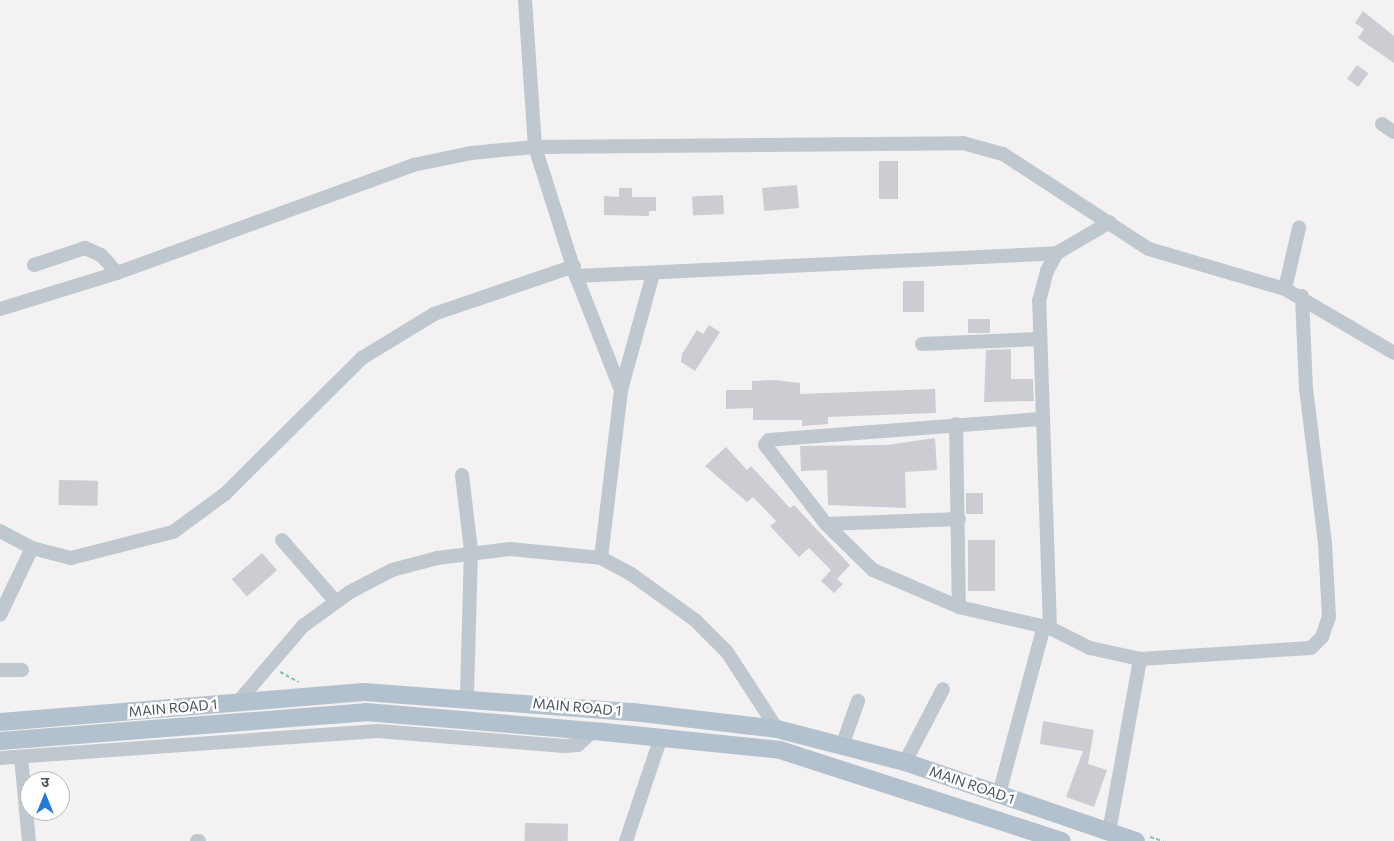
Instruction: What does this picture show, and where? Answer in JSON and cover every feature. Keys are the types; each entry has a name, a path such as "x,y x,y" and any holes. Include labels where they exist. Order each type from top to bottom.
{"main road":[{"name":"MAIN ROAD 1","path":"0,722 364,692 467,697 777,729 905,762 1136,841"},
{"name":"MAIN ROAD 1","path":"0,741 366,712 661,737 780,750 1062,841"}],"street":[{"path":"525,0 535,147 575,271 621,390"},
{"path":"1382,124 1394,132"},
{"path":"0,309 117,273 413,165 535,147 963,144 1003,154 1110,222 1148,249 1286,289 1302,296 1394,353"},
{"path":"0,531 32,548 71,558 173,532 225,494 362,358 434,314 575,271 653,274 1057,253 1110,222"},
{"path":"1286,289 1299,228"},
{"path":"34,265 85,248 101,255 117,273"},
{"path":"999,794 1047,627 1040,419 1039,301 1046,271 1057,253"},
{"path":"601,558 621,390 653,274"},
{"path":"1040,419 956,424 769,440 767,452 826,524 872,570 959,607 1047,627 1090,648 1140,658 1311,648 1326,629 1325,543 1306,389 1302,296"},
{"path":"922,344 1039,339"},
{"path":"956,424 959,607"},
{"path":"462,475 471,550 467,697"},
{"path":"826,524 959,519"},
{"path":"282,540 336,602"},
{"path":"0,615 32,548"},
{"path":"238,702 303,626 336,602 392,570 471,550 510,549 601,558 695,620 727,652 777,729"},
{"path":"1109,832 1140,658"},
{"path":"0,670 22,670"},
{"path":"905,762 943,689"},
{"path":"842,746 858,701"},
{"path":"0,758 378,731 564,746 578,745 594,731"},
{"path":"626,841 661,737"},
{"path":"21,757 29,841"}],"building":[{"path":"1363,11 1394,36 1394,63 1358,38 1364,29 1355,23"},
{"path":"1357,65 1368,73 1358,87 1347,79"},
{"path":"879,161 898,161 898,199 879,199"},
{"path":"797,185 799,208 764,211 762,188"},
{"path":"619,188 632,188 632,197 656,197 656,211 649,211 649,216 604,215 604,196 619,197"},
{"path":"723,195 724,214 693,216 692,197"},
{"path":"903,281 924,281 924,312 903,312"},
{"path":"968,319 990,319 990,333 968,333"},
{"path":"709,325 720,332 695,371 681,362 682,354 697,330 703,334"},
{"path":"1011,349 1011,379 1033,379 1034,401 984,402 986,350"},
{"path":"773,380 800,383 800,394 935,389 936,413 828,417 828,424 802,426 802,420 753,420 753,408 726,409 726,390 752,390 752,381"},
{"path":"935,438 937,470 905,472 906,508 828,505 827,470 801,471 800,446 887,445"},
{"path":"726,447 747,470 751,466 790,508 794,505 850,565 837,579 843,584 834,593 821,581 831,570 809,548 799,557 770,526 776,521 753,497 747,502 705,466"},
{"path":"59,480 98,481 98,506 59,505"},
{"path":"966,493 983,493 983,514 966,514"},
{"path":"968,540 995,540 995,591 968,591"},
{"path":"262,553 277,570 247,597 232,579"},
{"path":"1043,721 1094,730 1088,764 1107,770 1094,807 1066,797 1083,751 1040,744"},
{"path":"525,823 568,824 568,841 525,841"}]}
